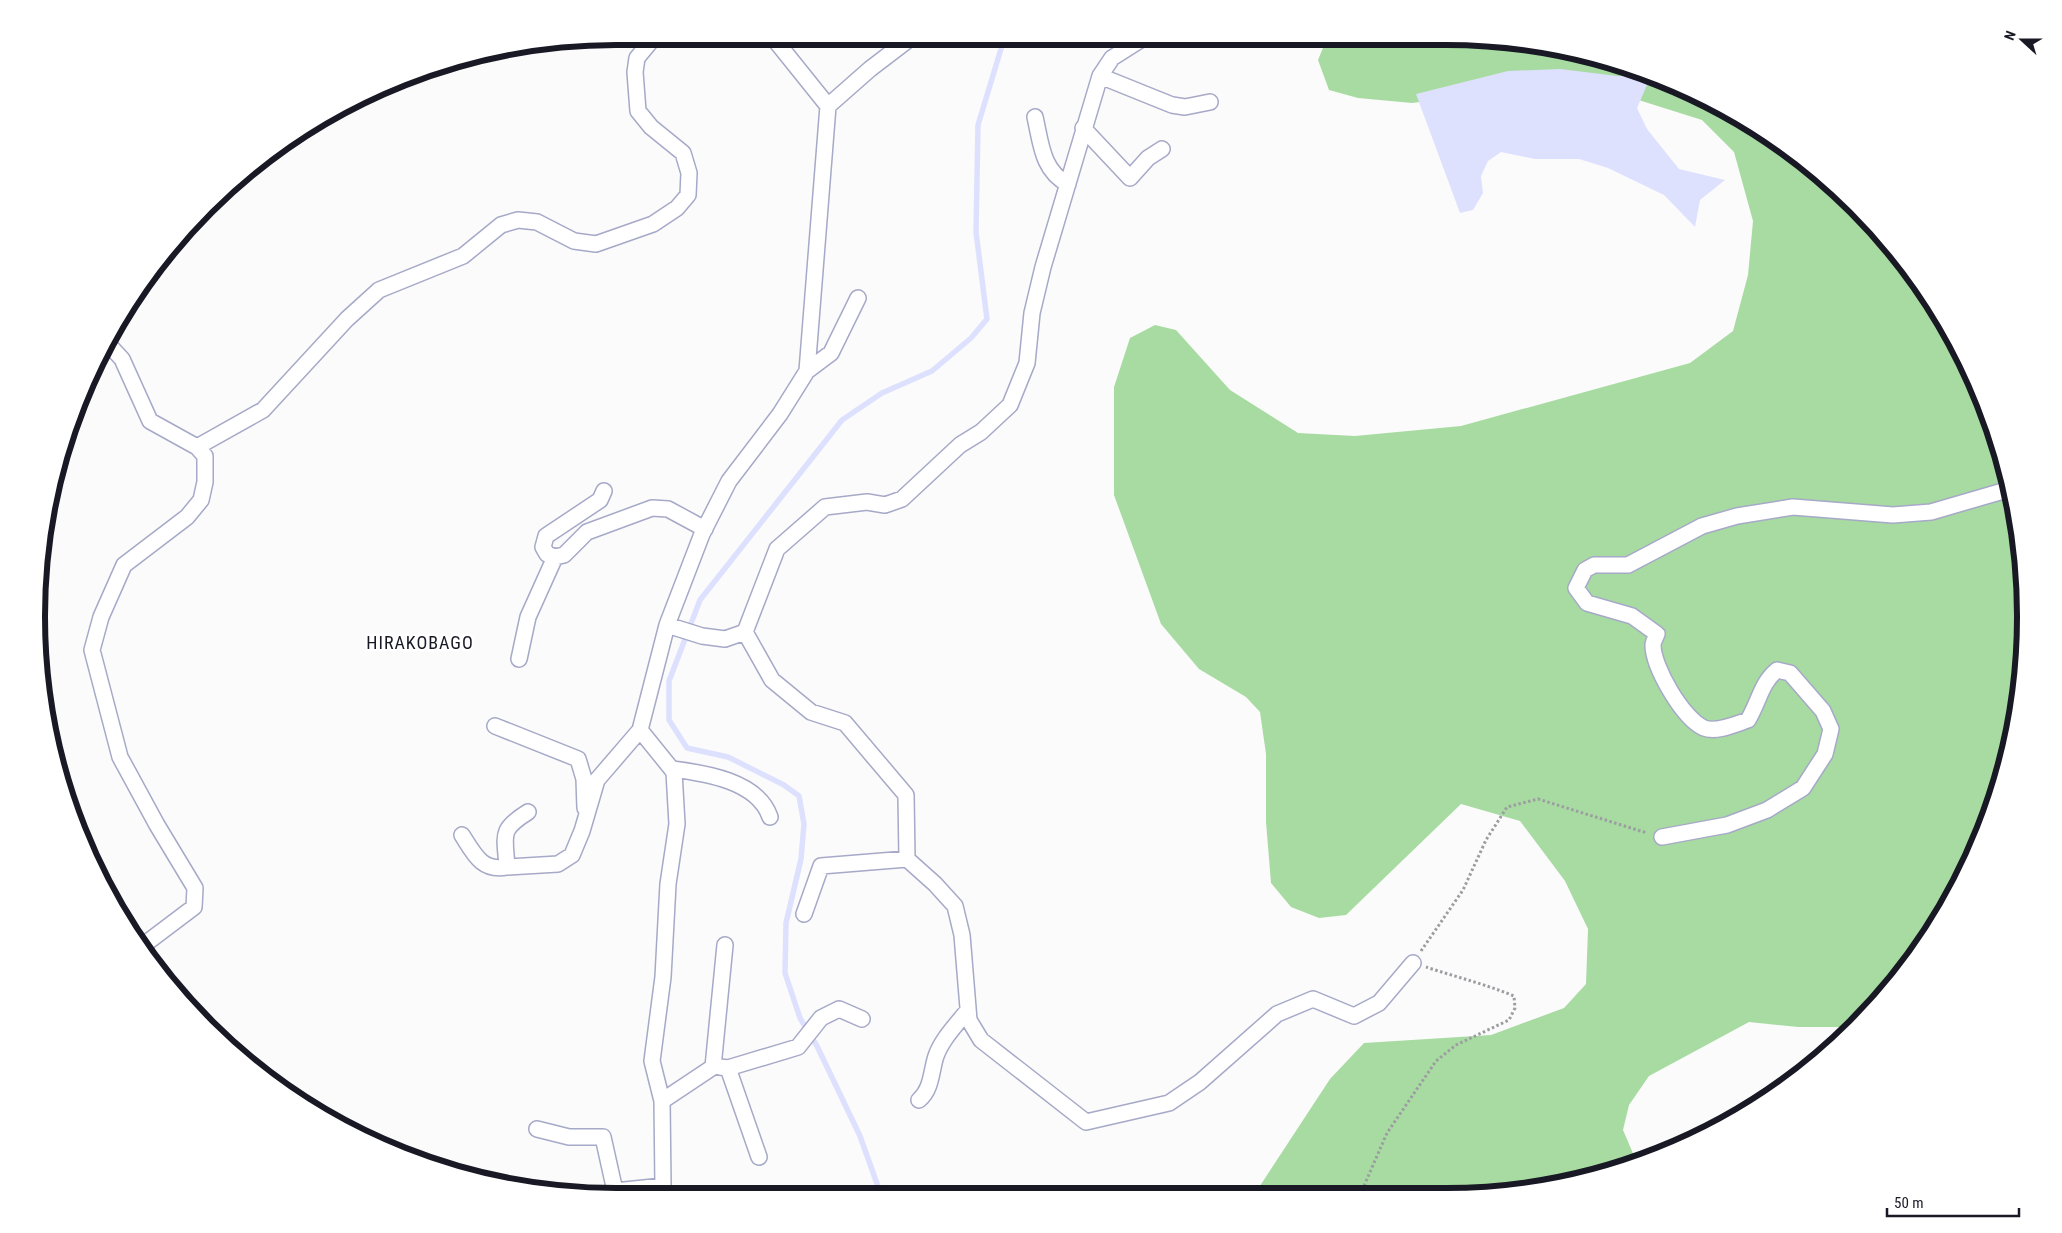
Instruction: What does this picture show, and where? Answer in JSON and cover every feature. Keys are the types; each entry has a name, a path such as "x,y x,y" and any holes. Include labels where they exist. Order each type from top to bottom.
{"street":[{"path":"197,447 263,410 347,319 379,290 462,256 500,225 518,220 537,222 574,241 596,244 653,224 677,208 688,195 689,173 683,154 651,127 638,111 635,72 637,58 648,45"},
{"path":"779,45 828,106 807,371"},
{"path":"828,106 870,69 901,45"},
{"path":"672,627 700,635 725,639 745,632 777,549 825,506 867,502 885,505 902,499 953,451 981,432 1010,405 1027,363 1032,313 1083,128 1100,76 1112,58 1133,45"},
{"path":"1100,76 1172,105 1185,107 1210,102"},
{"path":"1036,117 1042,154 1056,178 1068,184"},
{"path":"1083,128 1130,178 1148,158 1162,149"},
{"path":"462,835 486,865 493,869 507,866 558,864 572,855 597,780 640,730 705,529 729,481 780,414 807,371 831,353 858,298"},
{"path":"112,349 122,359 150,421 197,447 205,456 205,482 201,500 187,517 124,565 101,617 92,650 120,757 157,825 196,888 194,907 147,942"},
{"path":"1662,837 1728,825 1767,810 1803,788 1825,754 1831,729 1823,711 1790,673 1777,670 1766,679 1758,703 1748,720 1724,727 1705,729 1691,720 1666,684 1653,644 1657,634 1632,616 1587,603 1576,588 1585,570 1594,565 1628,565 1702,526 1737,516 1793,507 1893,515 1931,512 2003,491"},
{"path":"604,492 600,500 546,536 543,546 547,554 555,557 564,555 587,532 652,508 668,510 705,529"},
{"path":"519,659 528,617 555,557"},
{"path":"745,632 772,680 811,712 845,723 906,795 907,860"},
{"path":"495,726 578,759 584,779 583,804 587,814"},
{"path":"640,730 674,772 677,824 668,884 663,977 652,1060 662,1101 661,1188"},
{"path":"672,769 713,774 756,795 766,806 770,817"},
{"path":"507,866 504,833 511,822 528,812"},
{"path":"804,914 821,866 907,860 935,884 955,906 962,935 969,1020 981,1040 1086,1122 1169,1103 1200,1082 1277,1014 1312,999 1354,1016 1379,1004 1413,963"},
{"path":"725,945 721,1068 758,1157"},
{"path":"662,1101 721,1068 798,1047 821,1018 838,1009 862,1019"},
{"path":"919,1100 925,1095 929,1086 937,1055 968,1010"},
{"path":"537,1129 569,1137 603,1137 614,1188"}],"path":[{"path":"1363,1188 1387,1133 1436,1062 1456,1045 1508,1020 1515,1008 1514,996 1479,982 1467,981 1413,963 1462,890 1486,840 1507,807 1538,799 1633,830 1662,837"}],"green space":[{"path":"1324,45 1483,46 1557,56 1629,75 1664,89 1698,104 1763,141 1793,163 1850,212 1899,269 1921,299 1958,364 1987,433 1998,469 2006,505 2016,579 2016,654 2012,691 1998,764 1987,800 1958,869 1940,902 1921,934 1899,964 1843,1027 1798,1027 1749,1022 1649,1076 1629,1105 1623,1130 1634,1156 1593,1169 1557,1177 1483,1187 1259,1188 1330,1079 1364,1043 1491,1035 1564,1008 1586,984 1588,929 1565,881 1520,821 1461,804 1346,915 1319,918 1291,907 1271,883 1266,822 1266,754 1260,712 1246,697 1199,669 1161,624 1114,495 1114,387 1130,338 1155,325 1176,330 1230,390 1298,433 1355,436 1461,426 1690,363 1733,331 1748,275 1753,221 1734,152 1702,120 1629,97 1473,95 1412,103 1358,98 1329,90 1318,60"}],"water":[{"path":"1560,69 1632,76 1648,83 1637,108 1647,129 1679,169 1725,180 1700,200 1695,227 1664,195 1608,168 1579,159 1535,159 1501,152 1488,161 1481,176 1483,193 1473,210 1460,213 1416,94 1508,71"}],"waterway":[{"path":"879,1188 860,1136 817,1046 800,1018 785,973 786,923 801,859 804,824 799,796 784,785 728,757 687,748 669,720 669,681 700,600 842,420 882,393 932,371 971,338 987,319 976,232 978,125 1002,45"}],"district":[{"name":"HIRAKOBAGO","path":"420,642"}]}
